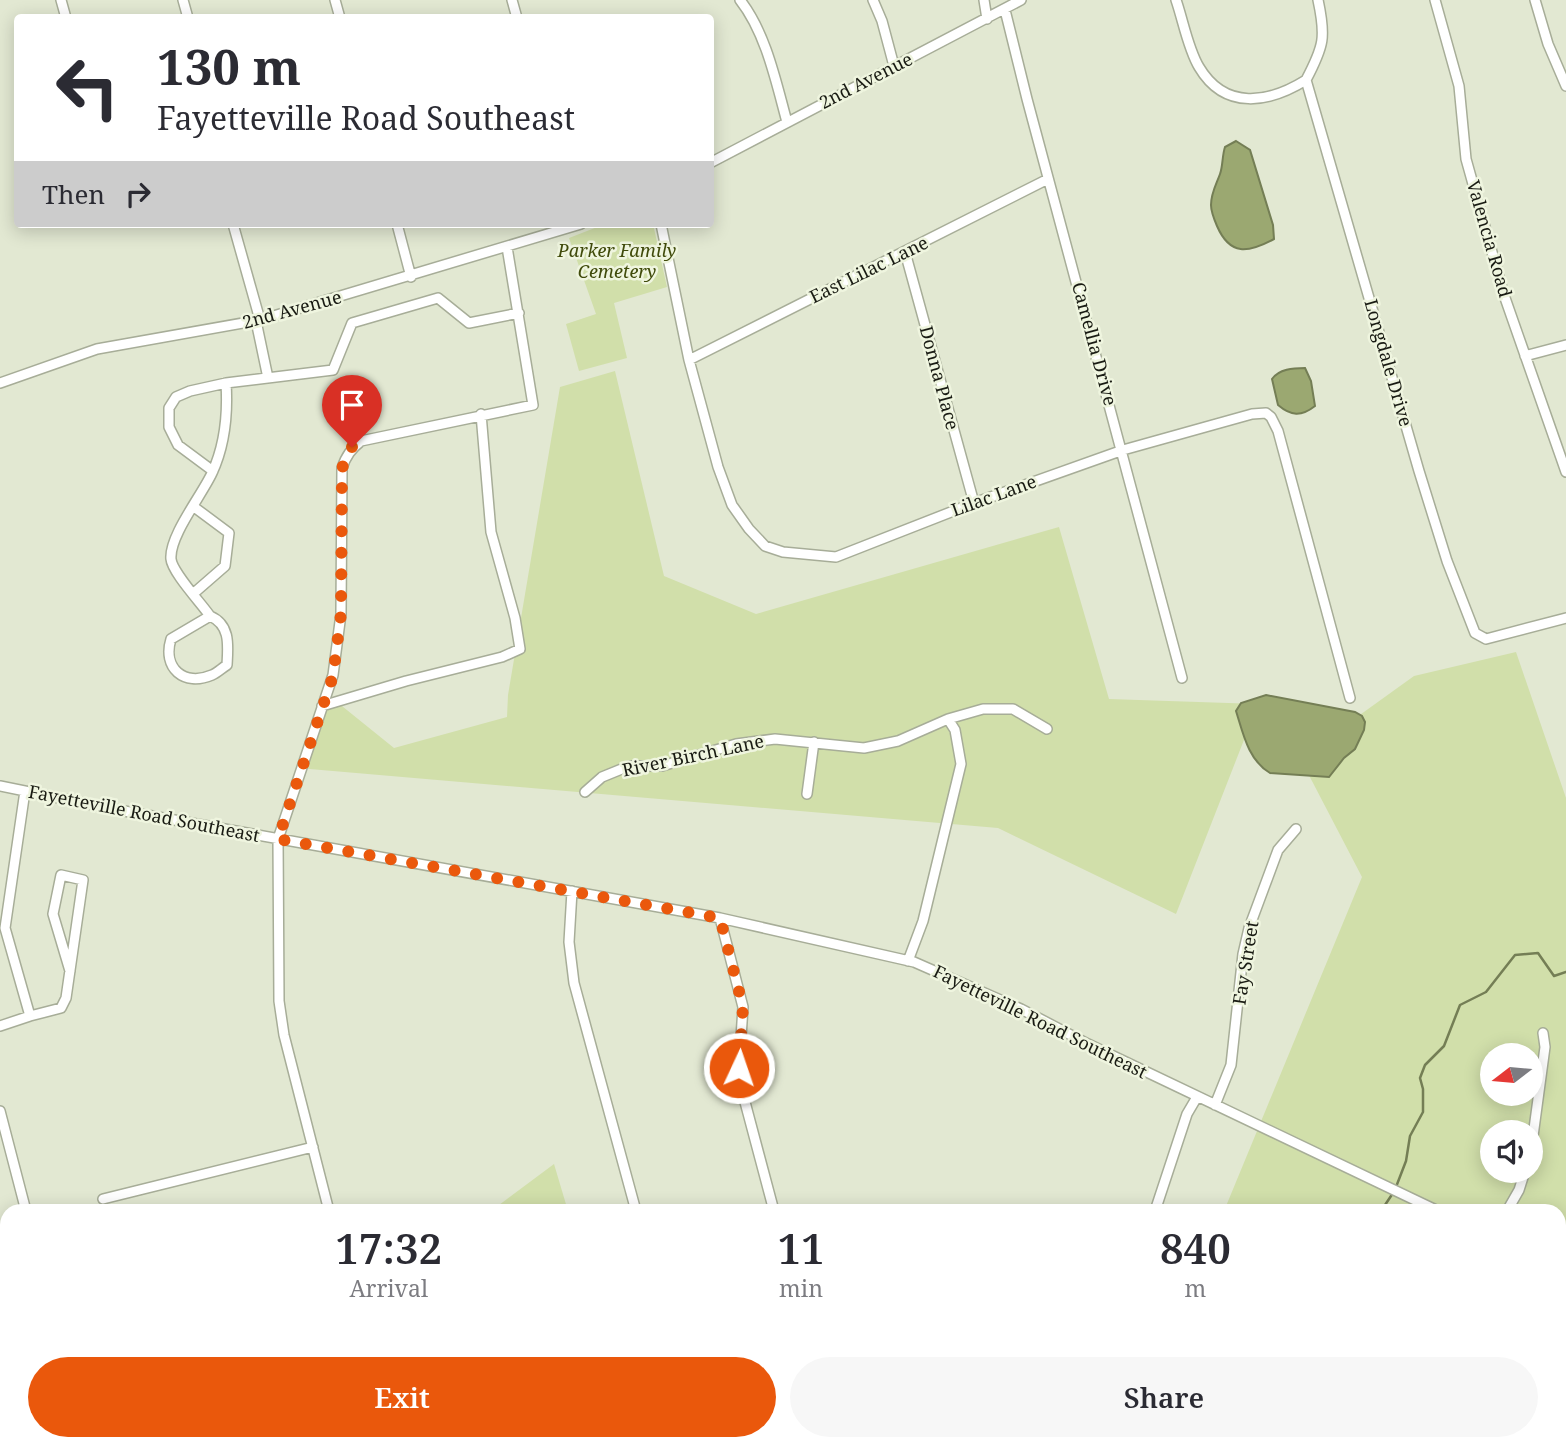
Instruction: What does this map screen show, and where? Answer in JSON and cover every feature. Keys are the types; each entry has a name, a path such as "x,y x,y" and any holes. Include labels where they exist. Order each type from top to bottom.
{"street":[{"path":"740,0 750,12 762,41 788,122"},
{"path":"873,0 894,66"},
{"path":"984,0 987,19"},
{"name":"2nd Avenue","path":"714,161 1021,0"},
{"path":"1176,0 1198,66 1216,88 1246,100 1267,99 1287,92 1306,80 1321,52 1324,28 1318,0"},
{"name":"Valencia Road","path":"1435,0 1459,86 1466,159 1504,295 1566,472"},
{"path":"1535,0 1548,44 1566,86"},
{"name":"Camellia Drive","path":"1005,10 1182,678"},
{"name":"Longdale Drive","path":"1306,80 1419,471 1447,561 1475,633 1486,639 1566,618"},
{"name":"East Lilac Lane","path":"689,360 1048,178"},
{"path":"234,228 258,321 268,378"},
{"path":"398,228 411,276"},
{"name":"2nd Avenue","path":"0,383 97,349 258,321 567,228"},
{"name":"Lilac Lane","path":"662,228 689,360 718,467 732,505 765,546 783,552 836,556 1123,450 1252,414 1266,413 1272,417 1278,431 1350,698"},
{"path":"328,1204 284,1035 279,1001 278,839 333,676 341,614 342,468 352,447 361,441 533,405 508,247"},
{"name":"Donna Place","path":"905,252 974,503"},
{"path":"213,471 178,445 169,427 169,408 176,397 226,383 333,370 352,323 438,298 469,323 519,313"},
{"path":"1525,356 1566,345"},
{"path":"210,616 171,639 168,647 170,665 179,675 198,678 212,675 227,665 228,633 218,619 210,616 171,560 174,539 213,471 224,435 228,406 226,383"},
{"path":"322,706 502,657 520,649 515,618 491,532 481,414"},
{"path":"194,508 229,533 225,566 194,593"},
{"name":"River Birch Lane","path":"585,792 602,777 629,766 662,766 736,744 775,739 864,748 898,741 948,719 983,709 1013,709 1046,729"},
{"path":"908,961 923,921 961,764 956,730 948,719"},
{"path":"807,794 814,742"},
{"name":"Fayetteville Road Southeast","path":"0,786 720,918 908,961 1021,1009 1197,1097 1423,1204"},
{"path":"25,791 5,928 30,1016"},
{"name":"Fay Street","path":"1215,1105 1231,1065 1249,928 1279,850 1296,829"},
{"path":"0,1026 61,1008 66,998 70,971 83,880 61,875 53,914 70,971"},
{"path":"572,891 569,942 574,983 634,1204"},
{"path":"720,918 743,1007 739,1068 743,1090 772,1204"},
{"path":"1535,1120 1545,1047 1543,1033"},
{"path":"1157,1204 1187,1114 1197,1097"},
{"path":"0,1111 24,1204"},
{"path":"103,1199 313,1147"},
{"path":"1511,1204 1521,1183"}],"green space":[{"name":"Parker Family Cemetery","path":"595,228 654,228 667,287 614,303 627,358 579,371 566,324 596,314 569,238"},
{"path":"615,371 664,576 756,614 1059,527 1109,699 1258,704 1176,914 998,828 298,768 332,698 394,748 507,717 508,695 560,387"},
{"path":"1516,652 1566,798 1566,1204 1227,1204 1362,877 1300,758 1414,676"},
{"path":"554,1164 566,1204 500,1204"}],"shaded area":[{"path":"1236,141 1250,150 1273,225 1274,239 1248,249 1234,247 1228,243 1217,226 1211,208 1225,147"},
{"path":"1305,368 1311,381 1315,406 1305,412 1292,413 1278,405 1272,379 1282,371"},
{"path":"1266,695 1355,712 1362,716 1365,722 1364,730 1355,749 1329,777 1270,773 1251,753 1236,711 1241,703"}],"waterway":[{"path":"1396,1187 1406,1161 1410,1136 1423,1112 1420,1078 1425,1065 1444,1046 1460,1005 1486,992 1515,955 1538,953 1554,976 1566,972"},
{"path":"1386,1204 1393,1193"}],"route":[{"path":"352,447 342,468 341,614 333,676 278,839 720,918 743,1007 739,1068"}]}
